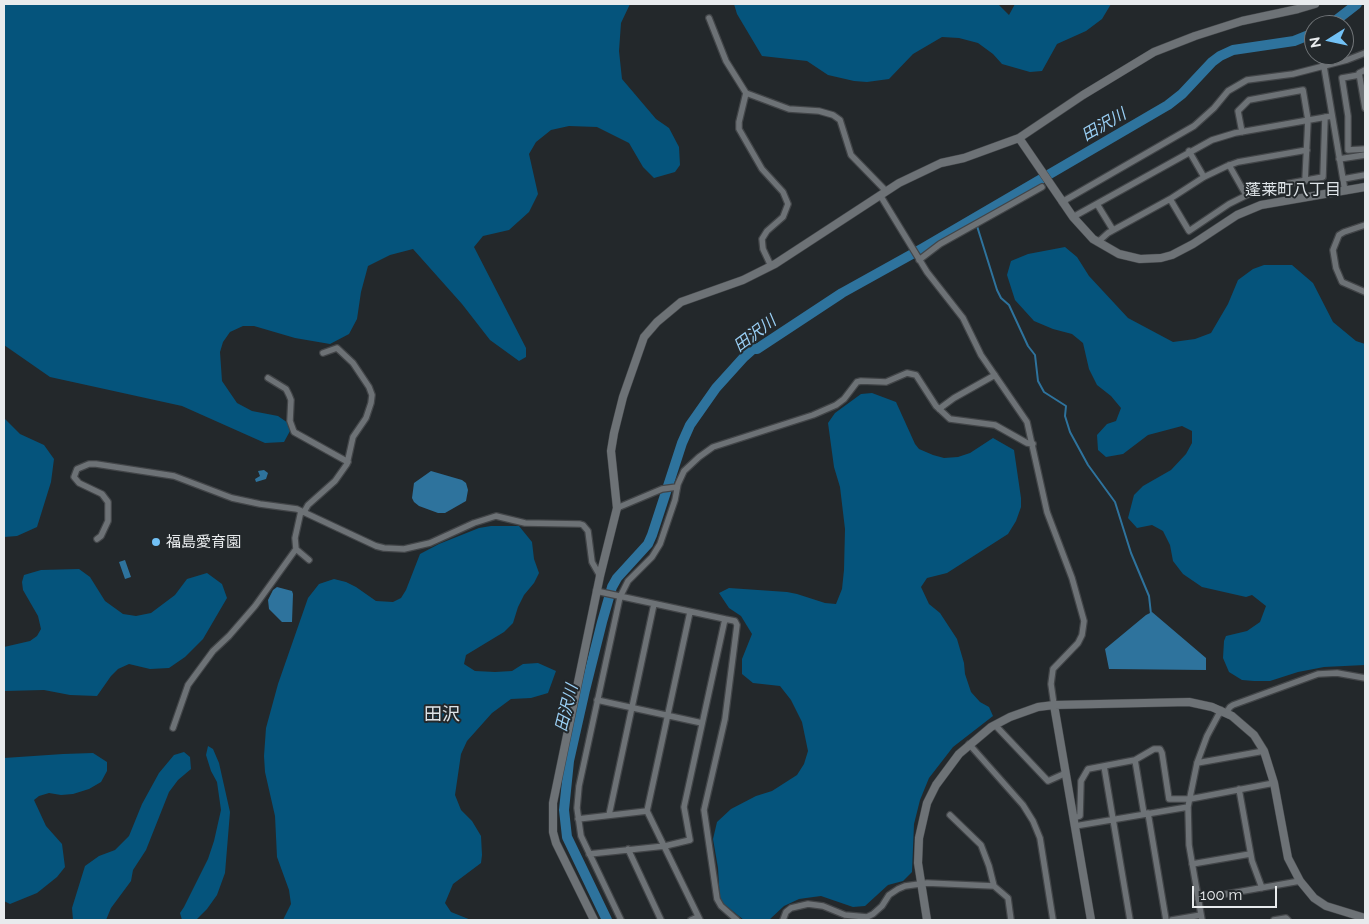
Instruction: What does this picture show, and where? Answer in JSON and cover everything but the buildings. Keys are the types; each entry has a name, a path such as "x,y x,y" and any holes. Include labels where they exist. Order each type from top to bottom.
{"street":[{"path":"594,920 589,916 556,843 552,816 557,776 596,591 617,508 611,451 614,434 623,397 644,337 657,322 681,302 743,280 771,266 883,193 940,163 964,158 1019,138 1083,95 1154,52 1242,21 1298,10 1314,4"},
{"path":"709,18 726,61 746,93 789,109 819,111 833,115 840,120 851,155 883,193 919,260 963,318 981,355 1028,422 1047,512 1072,578 1084,621 1082,635 1078,643 1053,669 1051,684 1091,920"},
{"path":"1062,202 1194,126 1214,108 1228,91 1246,80 1257,77 1287,75 1347,60 1365,53"},
{"path":"1324,66 1345,191"},
{"path":"1365,70 1359,74 1342,78 1348,116 1348,150 1365,149"},
{"path":"1359,74 1365,108"},
{"path":"1242,132 1238,111 1250,100 1303,90 1308,120 1305,180"},
{"path":"746,93 738,122 740,129 762,169 783,192 788,204 783,218 762,238 763,248 771,266"},
{"path":"1073,217 1212,140 1242,132 1332,116"},
{"path":"1170,199 1189,230 1246,195 1264,188 1322,177 1325,117"},
{"path":"1019,138 1073,217 1098,242 1119,254 1130,257 1161,258 1172,255 1193,244 1237,215 1261,204 1365,187"},
{"path":"1098,242 1113,230 1170,199 1204,177 1229,165 1307,150"},
{"path":"1190,151 1204,177"},
{"path":"1339,159 1365,155"},
{"path":"1229,165 1246,195"},
{"path":"1343,179 1365,175"},
{"path":"919,260 940,244 1042,186"},
{"path":"1097,204 1113,230"},
{"path":"1365,225 1339,235 1334,250 1336,268 1342,282 1365,292"},
{"path":"173,728 188,685 214,650 255,606 296,549 295,538 303,512 308,505 335,482 348,462 353,437 366,418 372,395 365,378 337,348 323,353"},
{"path":"621,920 581,836 577,808 579,786 620,596 628,581 652,557 660,544 675,500 675,487 684,471 712,447 836,405 844,399 857,382 886,382 907,373 916,375 939,409 950,419 995,425 1027,443 1033,444"},
{"path":"939,409 954,398 995,375"},
{"path":"268,378 286,389 291,400 290,421 294,432 348,462"},
{"path":"97,538 101,536 108,521 108,502 102,494 79,483 74,477 77,469 89,464 117,466 174,476 232,498 303,512 376,546 392,549 418,547 474,523 496,516 530,523 580,524 588,531 592,562 600,576"},
{"path":"617,508 662,489 675,487"},
{"path":"296,549 309,560"},
{"path":"596,591 725,618 735,621 737,625 724,719 704,810 716,899 737,920"},
{"path":"609,815 654,604"},
{"path":"690,612 647,811 699,918 691,920"},
{"path":"589,854 664,846 690,840 684,807 725,618"},
{"path":"1172,920 1201,918 1189,845 1188,807 1197,764 1207,736 1224,711 1234,704 1318,674 1337,673 1365,678"},
{"path":"597,700 702,723"},
{"path":"927,920 918,862 919,838 927,803 951,762 969,744 996,725 1038,707 1189,702 1224,711 1254,734 1264,751 1274,783 1286,848 1292,868 1308,893 1318,901 1354,918 1365,918"},
{"path":"996,725 1048,782 1066,773"},
{"path":"969,744 1023,805 1033,821 1040,838 1053,920"},
{"path":"1074,822 1080,816 1080,787 1083,774 1088,769 1135,760 1154,749 1160,749 1169,798 1190,798 1274,783"},
{"path":"1197,764 1264,751"},
{"path":"1135,760 1166,920"},
{"path":"1104,766 1130,920"},
{"path":"1239,789 1250,854 1262,888"},
{"path":"1074,822 1113,819 1188,807"},
{"path":"578,819 647,811"},
{"path":"950,815 981,845 994,886 1008,898 1011,920"},
{"path":"628,849 661,920"},
{"path":"1192,864 1250,854"},
{"path":"1198,899 1300,881"},
{"path":"783,920 786,912 791,908 808,904 823,906 845,915 867,917 882,906 889,895 898,889 921,883 994,886"},
{"path":"1274,920 1286,918 1288,920"}],"shaded area":[{"path":"4,4 630,4 621,23 619,51 622,79 656,119 669,128 679,147 680,165 675,172 654,178 643,167 629,143 597,127 569,126 551,130 536,142 529,154 538,194 529,212 509,230 483,236 474,247 526,348 526,357 519,361 490,340 462,304 413,249 390,255 368,266 361,292 357,319 349,334 330,344 295,338 254,326 243,326 230,332 223,342 220,352 222,381 237,403 252,411 278,416 288,423 290,431 284,442 265,443 182,406 50,377 4,345"},
{"path":"734,4 998,4 1009,15 1015,4 1111,4 1102,19 1086,31 1057,44 1042,71 1030,72 1002,64 993,54 978,43 959,38 942,37 913,54 889,79 867,82 828,75 807,61 762,56 737,14"},
{"path":"1065,247 1077,257 1089,276 1128,318 1173,342 1195,339 1211,333 1228,304 1238,280 1253,269 1264,265 1292,265 1313,283 1333,322 1356,341 1365,344 1365,665 1324,667 1298,672 1270,681 1242,680 1229,672 1223,658 1226,636 1247,631 1260,622 1266,606 1252,595 1246,597 1202,587 1183,574 1173,561 1170,545 1163,531 1152,525 1137,528 1128,518 1134,495 1143,486 1171,470 1186,454 1192,443 1192,431 1182,426 1148,435 1123,454 1106,457 1098,450 1097,435 1107,424 1116,421 1121,408 1111,396 1097,385 1089,369 1083,343 1072,334 1034,321 1015,300 1007,275 1011,261 1028,254"},
{"path":"872,393 896,402 915,444 919,449 933,455 944,458 958,457 970,453 993,438 1014,450 1021,507 1016,521 1008,534 947,573 927,578 921,587 929,604 940,613 957,639 971,692 980,702 989,707 993,716 953,747 929,778 920,800 914,824 912,872 903,881 888,885 865,906 853,907 821,896 799,899 784,906 769,920 744,920 720,901 718,868 713,839 717,822 731,809 756,796 772,791 797,775 804,764 808,751 802,722 791,700 780,686 753,683 742,674 742,659 752,634 741,616 729,608 719,593 729,588 787,592 825,603 836,604 842,589 845,529 840,487 834,467 828,423 835,413 861,394"},
{"path":"4,418 20,434 44,445 54,459 51,482 37,527 17,536 4,537"},
{"path":"264,470 268,473 266,479 256,482 255,479 260,476 258,471"},
{"path":"431,471 462,480 466,483 468,490 466,501 445,513 438,513 419,506 414,502 412,498 414,483"},
{"path":"519,526 532,542 534,559 539,573 534,583 524,595 513,623 504,632 466,655 464,664 475,671 495,672 512,671 523,664 538,663 556,671 548,693 531,698 511,699 492,713 467,741 461,754 455,795 461,810 472,821 481,836 482,855 481,863 453,884 445,903 451,912 471,920 283,920 291,904 289,890 277,857 275,816 265,772 266,728 278,684 308,598 319,584 334,579 356,587 376,601 393,602 401,598 406,590 420,554 479,528"},
{"path":"125,560 131,577 125,579 119,562"},
{"path":"79,569 90,577 105,601 123,614 136,616 151,613 175,595 187,579 207,573 222,584 227,598 203,639 185,657 169,668 150,669 129,664 118,669 111,676 97,696 70,695 44,690 4,691 4,647 30,641 37,636 41,629 38,616 23,590 22,582 24,575 41,570"},
{"path":"277,587 292,591 292,622 282,622 269,609 268,600 273,590"},
{"path":"1152,612 1206,658 1206,670 1109,669 1105,649"},
{"path":"208,746 213,749 219,763 230,812 225,873 217,895 207,909 196,920 182,920 180,913 208,859 221,810 217,782 206,755"},
{"path":"184,752 190,757 191,769 178,780 169,792 146,850 133,870 131,881 111,908 106,920 73,920 72,908 85,866 99,856 115,850 129,836 142,804 159,773 174,755"},
{"path":"93,753 107,762 107,771 101,782 89,789 73,794 49,793 39,796 34,800 46,826 62,844 65,867 57,877 37,893 10,904 4,901 4,758"}],"waterway":[{"name":"田沢川","path":"1343,15 1357,4"},
{"name":"田沢川","path":"607,920 567,837 564,810 569,761 585,690 612,587 617,578 648,544 682,443 690,425 716,388 753,349 757,349 842,293 1168,105 1182,94 1220,56 1233,50 1294,41 1304,37"},
{"path":"977,226 997,290 1001,298 1009,305 1028,346 1035,355 1038,381 1044,392 1066,406 1065,416 1070,432 1088,465 1115,502 1131,553 1149,596 1151,614"}],"place":[{"name":"福島愛育園","path":"156,542"}],"district":[{"name":"蓬莱町八丁目","path":"1293,190"},
{"name":"田沢","path":"442,715"}]}
